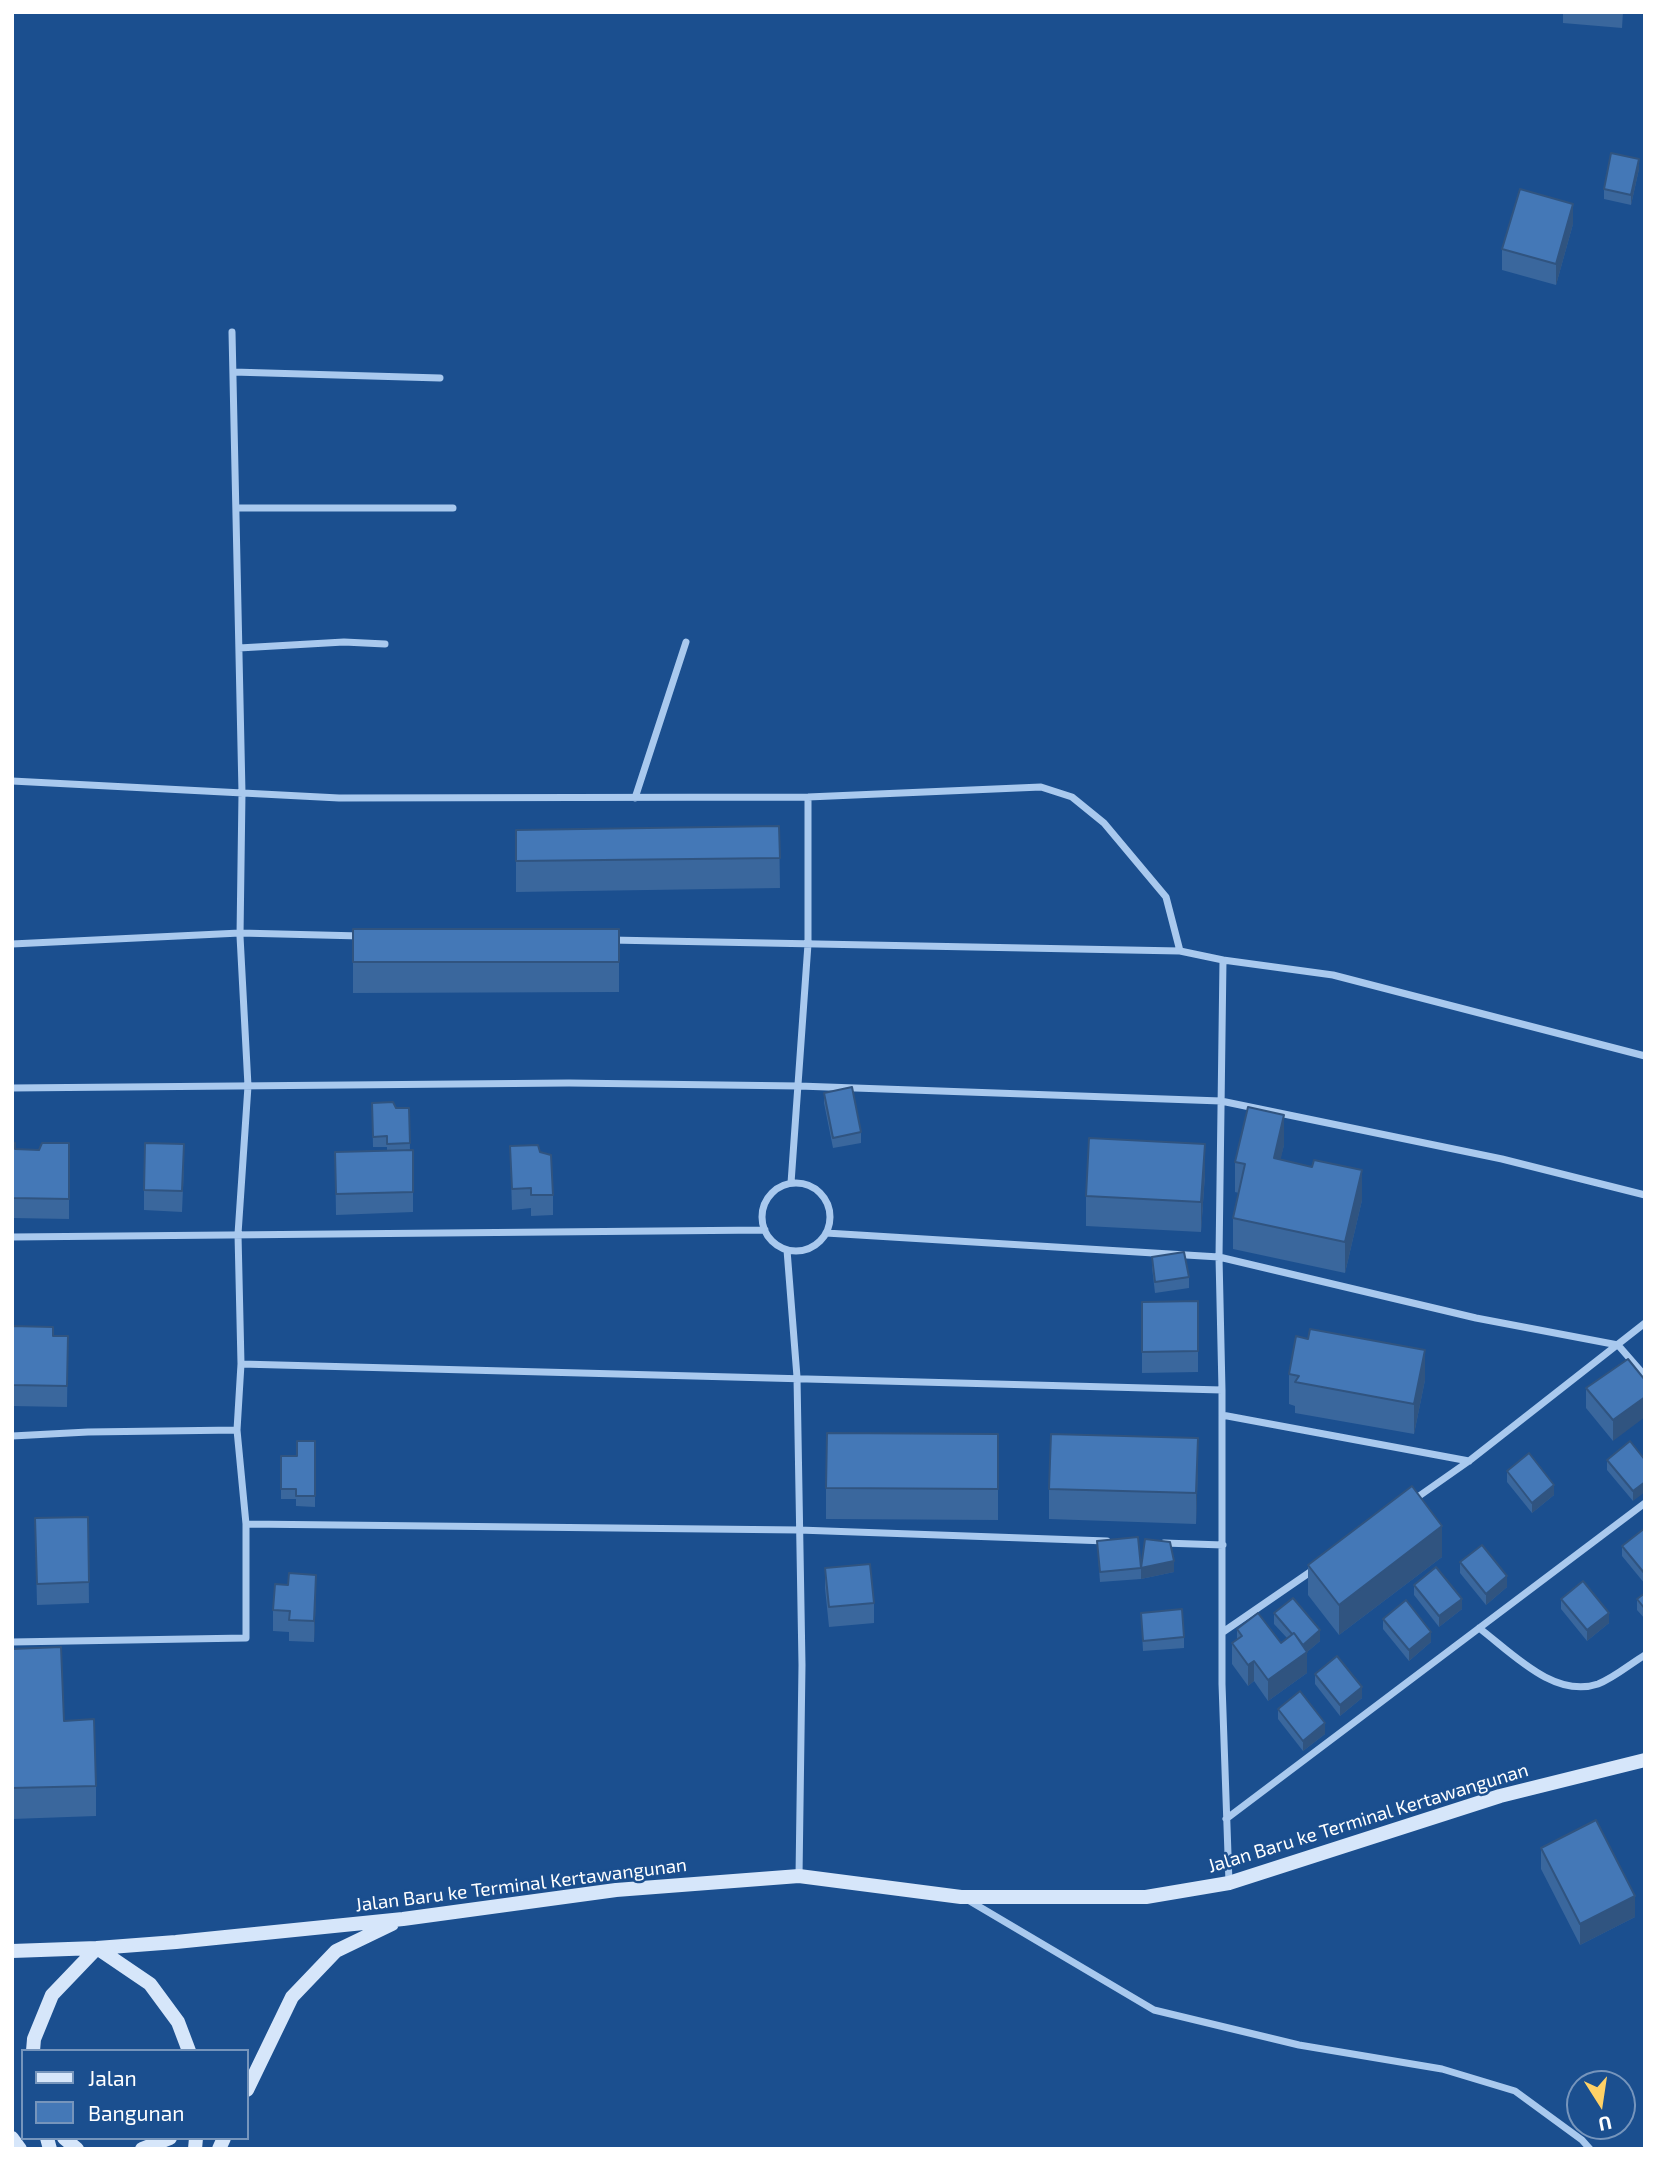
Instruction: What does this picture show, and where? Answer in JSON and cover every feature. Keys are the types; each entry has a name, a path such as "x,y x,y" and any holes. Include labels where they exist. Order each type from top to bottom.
{"main road":[{"name":"Jalan Baru ke Terminal Kertawangunan","path":"12,1951 176,1942 403,1919 617,1889 799,1876 961,1896 1146,1897 1229,1884 1500,1796 1645,1760"},
{"path":"248,2088 292,1997 336,1951 403,1919"},
{"path":"33,2049 34,2039 52,1995 97,1948 150,1984 177,2022 187,2049"},
{"path":"12,2138 20,2149"},
{"path":"142,2149 165,2140"}],"street":[{"path":"12,1642 246,1638 246,1524 237,1430 241,1364 239,1234 248,1086 240,933 242,793 233,332"},
{"path":"233,372 440,378"},
{"path":"236,508 453,508"},
{"path":"239,648 344,642 385,644"},
{"path":"635,798 686,642"},
{"path":"12,781 339,798 807,797 1041,787 1072,797 1104,823 1166,897 1180,951"},
{"path":"791,1183 808,944 807,797"},
{"path":"12,944 240,933 365,936"},
{"path":"600,940 1180,951 1223,960 1333,975 1645,1056"},
{"path":"1223,960 1219,1257 1229,1884"},
{"path":"12,1088 569,1083 799,1086 1222,1101 1502,1159 1645,1195"},
{"path":"791,1183 806,1184 819,1192 828,1204 830,1219 826,1233 816,1245 802,1250 786,1250 774,1242 765,1230 762,1215 766,1200 776,1189 791,1183"},
{"path":"12,1237 765,1230"},
{"path":"826,1233 1219,1257 1476,1318 1618,1345 1645,1376"},
{"path":"786,1250 797,1377 802,1665 799,1876"},
{"path":"1402,1508 1469,1461 1645,1323"},
{"path":"241,1364 1222,1390"},
{"path":"1222,1415 1469,1461"},
{"path":"12,1436 237,1430"},
{"path":"1226,1819 1645,1503"},
{"path":"246,1524 799,1530 1114,1541"},
{"path":"1154,1542 1223,1545"},
{"path":"1223,1632 1324,1562"},
{"path":"1479,1628 1539,1674 1573,1688 1602,1683 1645,1655"},
{"path":"961,1896 1154,2010 1298,2045 1442,2069 1515,2091 1582,2140 1590,2149"}],"building":[{"path":"1611,153 1639,159 1631,195 1604,189"},
{"path":"1520,189 1573,204 1556,264 1502,249"},
{"path":"779,826 780,858 516,861 516,830"},
{"path":"353,929 619,929 619,962 353,962"},
{"path":"852,1087 861,1132 833,1138 824,1093"},
{"path":"393,1102 396,1108 409,1108 410,1143 387,1144 387,1136 373,1137 372,1103"},
{"path":"1248,1107 1284,1115 1274,1158 1312,1167 1314,1160 1362,1170 1345,1242 1233,1218 1245,1164 1235,1162"},
{"path":"1089,1138 1205,1144 1201,1202 1086,1196"},
{"path":"12,1142 15,1143 15,1149 39,1150 42,1143 69,1143 69,1199 12,1198"},
{"path":"145,1143 184,1144 182,1191 144,1190"},
{"path":"538,1145 540,1152 551,1155 553,1195 531,1195 531,1188 512,1189 510,1146"},
{"path":"413,1150 413,1192 336,1194 335,1152"},
{"path":"1184,1252 1189,1277 1155,1282 1152,1257"},
{"path":"1198,1301 1198,1351 1142,1352 1142,1302"},
{"path":"12,1326 53,1327 53,1336 68,1336 67,1386 12,1385"},
{"path":"1310,1329 1425,1350 1414,1404 1295,1382 1299,1376 1289,1374 1296,1336 1308,1339"},
{"path":"1628,1359 1645,1380 1645,1397 1613,1420 1586,1388"},
{"path":"827,1433 998,1434 998,1489 826,1488"},
{"path":"1051,1434 1198,1438 1196,1493 1049,1489"},
{"path":"297,1441 315,1441 315,1496 296,1496 296,1489 281,1489 281,1456 297,1456"},
{"path":"1630,1441 1645,1460 1645,1482 1633,1491 1607,1460"},
{"path":"1529,1453 1554,1485 1532,1503 1507,1471"},
{"path":"1412,1486 1442,1526 1339,1605 1308,1565"},
{"path":"88,1517 89,1582 37,1584 35,1518"},
{"path":"1645,1528 1645,1574 1622,1546"},
{"path":"1138,1537 1141,1568 1100,1572 1097,1541"},
{"path":"1145,1539 1170,1542 1174,1561 1141,1568"},
{"path":"1482,1545 1507,1576 1486,1594 1460,1562"},
{"path":"870,1564 874,1603 829,1607 825,1568"},
{"path":"1436,1567 1462,1599 1439,1616 1414,1585"},
{"path":"289,1573 316,1575 314,1621 289,1620 290,1611 273,1610 275,1584 288,1585"},
{"path":"1583,1581 1609,1613 1587,1630 1561,1599"},
{"path":"1645,1593 1645,1609 1637,1599"},
{"path":"1293,1598 1320,1630 1303,1645 1274,1613"},
{"path":"1406,1600 1431,1632 1409,1650 1383,1619"},
{"path":"1182,1609 1184,1637 1143,1641 1141,1613"},
{"path":"1258,1613 1281,1643 1294,1633 1307,1652 1268,1680 1254,1661 1248,1665 1232,1643 1242,1636 1237,1629"},
{"path":"61,1647 64,1721 94,1719 96,1786 12,1788 12,1649"},
{"path":"1337,1656 1362,1687 1340,1705 1315,1674"},
{"path":"1300,1691 1325,1723 1303,1741 1278,1709"},
{"path":"1596,1820 1635,1896 1580,1924 1541,1848"}]}
